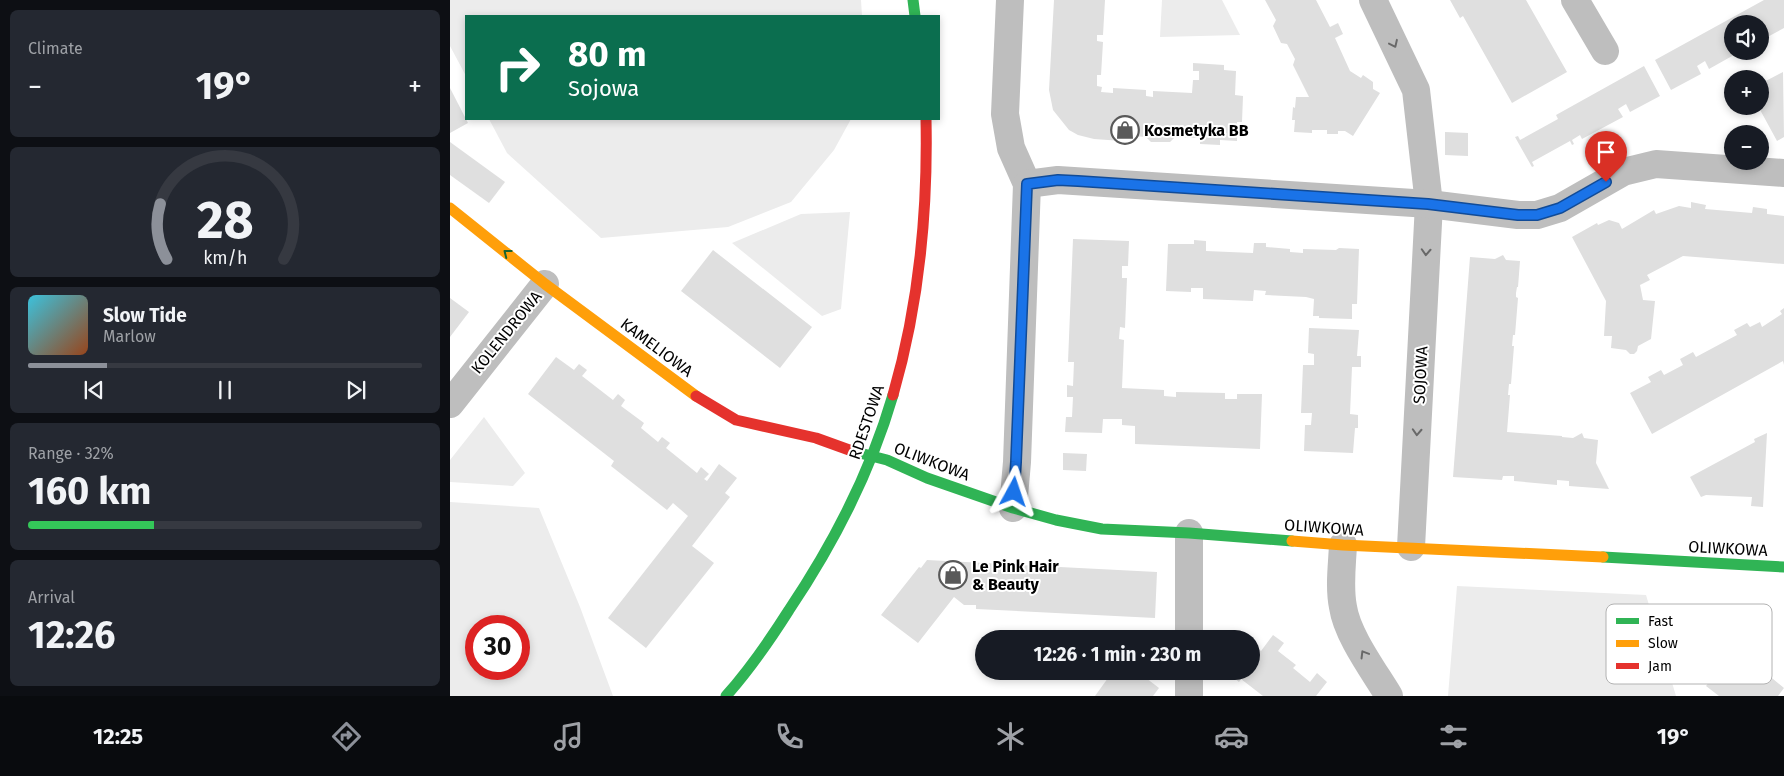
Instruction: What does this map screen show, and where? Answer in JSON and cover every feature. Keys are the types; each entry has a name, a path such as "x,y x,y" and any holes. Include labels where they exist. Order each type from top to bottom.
{"street":[{"path":"913,0 915,15"},
{"path":"1010,0 1005,114 1011,148 1027,184 1013,508"},
{"name":"SOJOWA","path":"1373,0 1416,90 1428,204 1411,547"},
{"path":"1574,0 1605,51"},
{"name":"RDESTOWA","path":"726,696 756,659 819,567 854,500 873,456 897,383 919,278 928,162 926,120"},
{"path":"1027,184 1058,180 1428,204 1518,215 1537,215 1560,208 1623,172 1656,164 1784,173"},
{"name":"KAMELIOWA","path":"450,208 545,284 698,398 736,420 811,436 858,453 873,456"},
{"name":"KOLENDROWA","path":"450,404 545,284"},
{"name":"OLIWKOWA","path":"873,456 887,460 927,478 1013,508 1056,520 1102,529 1189,533 1343,545 1784,567"},
{"path":"1189,533 1189,630"},
{"path":"1343,545 1341,590 1346,620 1351,633 1389,696"},
{"path":"1189,680 1189,696"}],"shaded area":[{"path":"450,0 861,0 862,15 465,15 465,74 450,46"},
{"path":"1162,0 1222,0 1240,35 1160,37"},
{"path":"490,120 850,120 834,150 791,202 728,227 601,238 507,153"},
{"path":"850,212 841,309 822,316 732,243 801,214"},
{"path":"484,417 525,473 513,486 450,482 450,460"},
{"path":"450,502 539,508 580,607 613,696 450,696"},
{"path":"1457,586 1646,595 1649,604 1606,604 1606,684 1672,684 1676,696 1448,696"}],"building":[{"path":"1054,0 1105,0 1103,35 1097,35 1097,41 1103,42 1101,75 1097,75 1097,86 1102,87 1101,92 1113,93 1113,88 1146,90 1146,96 1153,97 1153,91 1192,93 1193,80 1199,80 1199,71 1193,71 1193,63 1224,65 1224,70 1236,71 1235,95 1243,96 1242,122 1237,122 1237,141 1220,140 1220,145 1200,144 1200,138 1175,137 1170,142 1151,142 1146,137 1122,135 1122,141 1094,139 1078,135 1069,130 1053,110 1049,90"},
{"path":"1265,0 1316,0 1330,27 1338,23 1343,34 1335,38 1350,71 1361,78 1363,75 1373,82 1373,89 1380,93 1353,136 1345,131 1338,131 1338,134 1327,134 1327,130 1312,130 1312,133 1294,132 1295,120 1292,120 1296,97 1309,97 1293,65 1295,59 1287,44 1281,43 1273,26 1276,20"},
{"path":"1450,0 1526,0 1567,72 1512,103 1463,16 1460,18"},
{"path":"1764,0 1784,0 1784,28 1769,36 1769,15 1737,15"},
{"path":"1724,22 1725,60 1709,69 1705,61 1697,66 1701,74 1671,90 1655,60"},
{"path":"1644,66 1660,96 1630,112 1626,104 1618,109 1623,117 1582,139 1580,135 1572,140 1574,144 1572,145 1570,141 1532,162 1534,166 1532,167 1515,137 1518,136 1520,140 1558,119 1556,115"},
{"path":"1783,72 1784,137 1777,141 1763,115 1769,115 1769,79"},
{"path":"450,88 468,123 450,133"},
{"path":"1445,132 1468,133 1468,156 1445,155"},
{"path":"450,142 505,182 489,203 450,175"},
{"path":"1691,202 1706,205 1705,209 1752,213 1753,207 1767,209 1767,214 1784,216 1784,264 1683,256 1647,275 1650,280 1640,285 1643,300 1655,301 1651,339 1638,346 1634,354 1630,354 1626,350 1611,348 1612,336 1604,336 1606,301 1572,237 1597,223 1598,225 1609,220 1619,223 1622,229 1654,210 1656,214 1679,206 1691,208"},
{"path":"1073,239 1129,241 1128,266 1122,266 1122,278 1127,278 1125,328 1120,327 1119,339 1124,340 1122,388 1164,390 1164,396 1176,397 1176,392 1225,393 1225,399 1237,399 1237,394 1262,394 1260,449 1135,444 1135,426 1122,425 1122,419 1103,419 1102,433 1065,432 1066,417 1072,417 1073,397 1067,397 1067,385 1073,386 1074,362 1068,362"},
{"path":"1194,240 1206,241 1206,251 1253,253 1254,243 1266,243 1266,247 1290,249 1290,252 1303,253 1303,249 1359,249 1357,304 1352,304 1352,319 1319,318 1319,316 1313,316 1314,299 1306,297 1265,295 1266,291 1254,290 1253,301 1203,299 1203,288 1191,288 1191,292 1166,291 1168,244 1194,244"},
{"path":"713,250 812,327 780,368 681,291"},
{"path":"1503,255 1506,260 1520,261 1516,293 1518,298 1515,335 1513,335 1512,346 1514,346 1511,384 1509,384 1508,395 1510,395 1507,432 1573,438 1582,433 1584,438 1598,440 1596,463 1609,489 1569,486 1569,481 1557,480 1557,485 1514,481 1514,476 1503,476 1502,480 1453,477 1470,257 1495,259"},
{"path":"450,298 469,312 450,337"},
{"path":"1784,308 1784,365 1783,361 1652,434 1630,393 1651,382 1648,377 1661,370 1664,375 1683,365 1680,359 1693,352 1696,357 1737,335 1734,330 1747,323 1750,327 1760,322 1762,327 1782,314 1780,311"},
{"path":"1309,328 1359,330 1357,356 1361,356 1361,367 1352,367 1350,414 1358,415 1358,428 1355,428 1353,453 1304,451 1305,425 1311,425 1312,413 1301,413 1303,365 1314,365 1314,354 1308,353"},
{"path":"556,357 574,370 579,364 587,370 582,376 613,400 618,394 625,400 621,406 644,423 641,428 658,442 662,437 670,443 666,448 697,473 701,467 709,474 704,479 707,481 719,464 737,478 725,493 730,497 692,546 714,563 646,648 608,618 688,516 673,503 667,510 611,466 614,461 528,394"},
{"path":"1767,433 1763,507 1751,506 1752,497 1706,495 1701,497 1690,477 1755,442 1754,439"},
{"path":"1063,453 1087,454 1086,471 1063,470"},
{"path":"927,560 1157,572 1155,618 976,609 976,605 964,605 954,597 918,643 881,615 919,567 921,568"},
{"path":"1273,635 1284,643 1278,651 1296,665 1293,668 1310,682 1317,673 1327,682 1316,696 1263,696 1242,680 1260,680 1261,651"},
{"path":"1772,678 1784,688 1778,696 1719,696 1706,686 1708,684 1772,684"},
{"path":"1107,680 1149,680 1159,688 1153,696 1095,696"}],"traffic: fast":[{"path":"913,0 915,15"},
{"path":"726,696 775,632 836,533 862,480 893,395"},
{"path":"852,451 887,460 927,478 1013,508 1056,520 1102,529 1292,541"},
{"path":"1603,557 1784,567"}],"traffic: slow":[{"path":"450,208 545,284 696,396"},
{"path":"1292,541 1603,557"}],"traffic: jam":[{"path":"893,395 909,327 920,258 925,189 926,120"},
{"path":"696,396 736,420 816,438 852,451"}],"place":[{"name":"Kosmetyka BB","path":"1125,130"},
{"name":"Le Pink Hair & Beauty","path":"953,575"}],"route":[{"path":"1014,492 1027,184 1058,180 1078,181 1428,204 1518,215 1537,215 1560,208 1606,182"}]}
